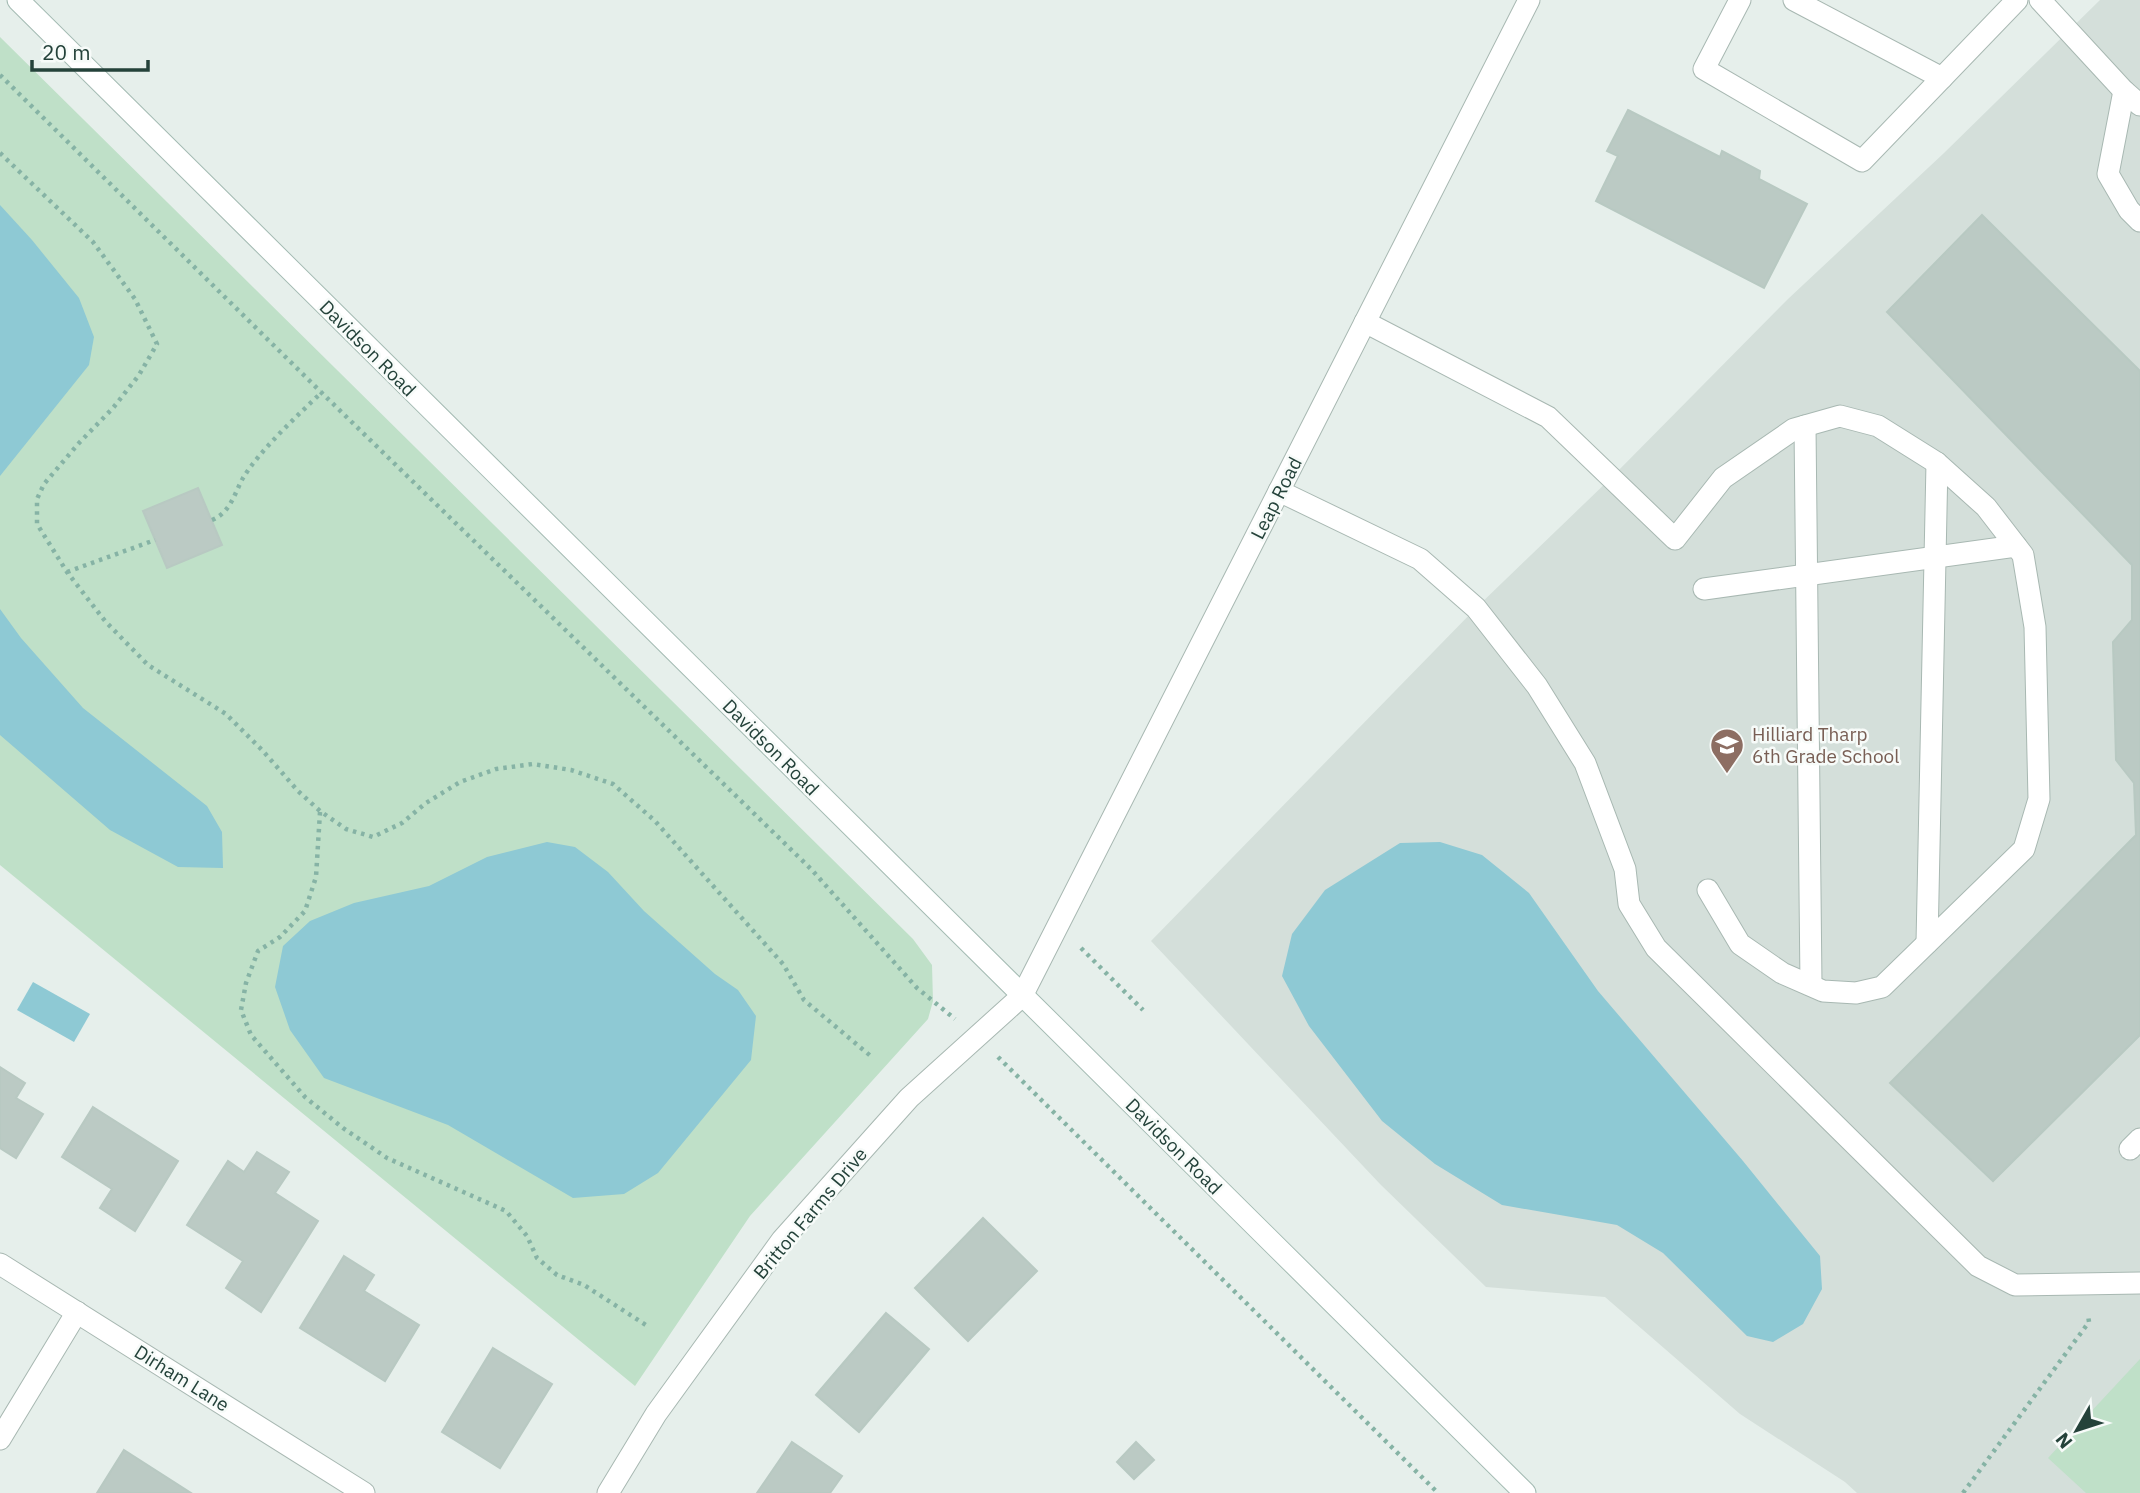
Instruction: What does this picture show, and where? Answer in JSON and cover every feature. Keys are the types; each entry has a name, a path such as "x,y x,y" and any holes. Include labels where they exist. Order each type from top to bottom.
{"street":[{"name":"Davidson Road","path":"18,0 1525,1493"},
{"name":"Leap Road","path":"1022,996 1529,0"},
{"path":"1740,0 1704,69 1862,161 2017,0"},
{"path":"1794,0 1942,78"},
{"path":"2040,0 2140,105"},
{"path":"2124,90 2108,174 2129,210 2140,221"},
{"path":"1365,322 1548,417 1675,539 1723,478 1794,429 1840,416 1878,426 1937,463 1986,508 2023,555 2035,627 2039,799 2024,849 1882,987 1856,993 1823,991 1782,973 1740,944 1708,890"},
{"path":"1805,426 1811,985"},
{"path":"1927,943 1937,463"},
{"path":"1279,491 1420,559 1476,608 1537,686 1585,763 1625,869 1629,904 1656,948 1978,1266 2015,1285 2140,1283"},
{"path":"1704,589 2016,546"},
{"name":"Britton Farms Drive","path":"608,1493 656,1415 782,1240 909,1098 1022,996"},
{"name":"Dirham Lane","path":"0,1264 365,1493"},
{"path":"0,1439 77,1312"}],"path":[{"path":"0,75 811,869 917,988 977,1037 1438,1493"},
{"path":"0,153 93,242 135,299 157,344 139,375 44,484 37,499 37,524 67,572 105,621 148,665 226,714 298,792 345,829 373,837 402,823 426,803 460,782 496,769 533,764 571,770 613,784 655,821 783,964 804,1000 873,1058"},
{"path":"212,520 221,517 232,502 244,476 274,440 322,392"},
{"path":"67,572 156,540"},
{"path":"320,811 316,877 305,911 280,937 258,951 246,983 242,1010 251,1035 305,1097 343,1128 387,1158 506,1211 527,1236 537,1258 557,1275 584,1285 649,1327"},
{"path":"1059,924 1143,1010"},
{"path":"1962,1493 2089,1322 2083,1284"}],"shaded area":[{"name":"Hilliard Tharp 6th Grade School","path":"2100,0 2140,0 2140,1493 1857,1493 1845,1482 1740,1414 1605,1297 1486,1287 1380,1184 1151,941 1476,608 1612,477 1788,299 1944,153"}],"green space":[{"path":"0,37 913,939 932,965 933,1001 928,1019 750,1216 635,1386 0,865"},
{"path":"2140,1359 2140,1493 2086,1493 2048,1458"}],"water":[{"path":"0,205 79,298 94,337 89,365 0,476"},
{"path":"0,609 21,638 83,708 207,806 222,832 223,868 178,867 110,830 0,735"},
{"path":"547,842 575,847 608,872 644,911 715,974 738,990 756,1016 751,1060 658,1173 624,1194 573,1198 448,1125 324,1078 290,1030 275,987 283,946 310,921 354,903 429,886 487,857"},
{"path":"1440,842 1482,855 1529,893 1598,991 1820,1256 1822,1289 1803,1324 1773,1342 1747,1336 1663,1253 1617,1225 1502,1205 1435,1164 1382,1121 1309,1026 1282,976 1292,934 1325,890 1400,843"},
{"path":"33,982 90,1014 74,1042 17,1010"}],"building":[{"path":"1628,110 1720,157 1722,151 1760,171 1759,179 1807,204 1764,288 1596,201 1618,156 1607,151"},
{"path":"1982,215 2140,371 2140,1035 1993,1181 1890,1083 2136,835 2134,783 2116,760 2113,642 2132,620 2132,565 1887,312"},
{"path":"198,488 222,545 167,568 143,511"},
{"path":"0,1067 25,1083 16,1098 43,1114 16,1158 0,1148"},
{"path":"93,1107 178,1161 135,1231 100,1208 112,1189 62,1157"},
{"path":"257,1152 289,1172 275,1193 318,1221 261,1312 226,1288 243,1261 187,1225 228,1161 244,1172"},
{"path":"983,1218 1037,1271 968,1341 915,1288"},
{"path":"344,1256 374,1275 364,1291 419,1325 385,1381 300,1328"},
{"path":"886,1313 929,1349 859,1432 816,1395"},
{"path":"493,1348 552,1384 500,1468 442,1432"},
{"path":"792,1442 842,1476 830,1493 757,1493"},
{"path":"1136,1442 1154,1460 1134,1479 1117,1462"},
{"path":"124,1450 191,1493 97,1493"}],"place":[{"name":"Hilliard Tharp 6th Grade School","path":"1727,775"}]}
